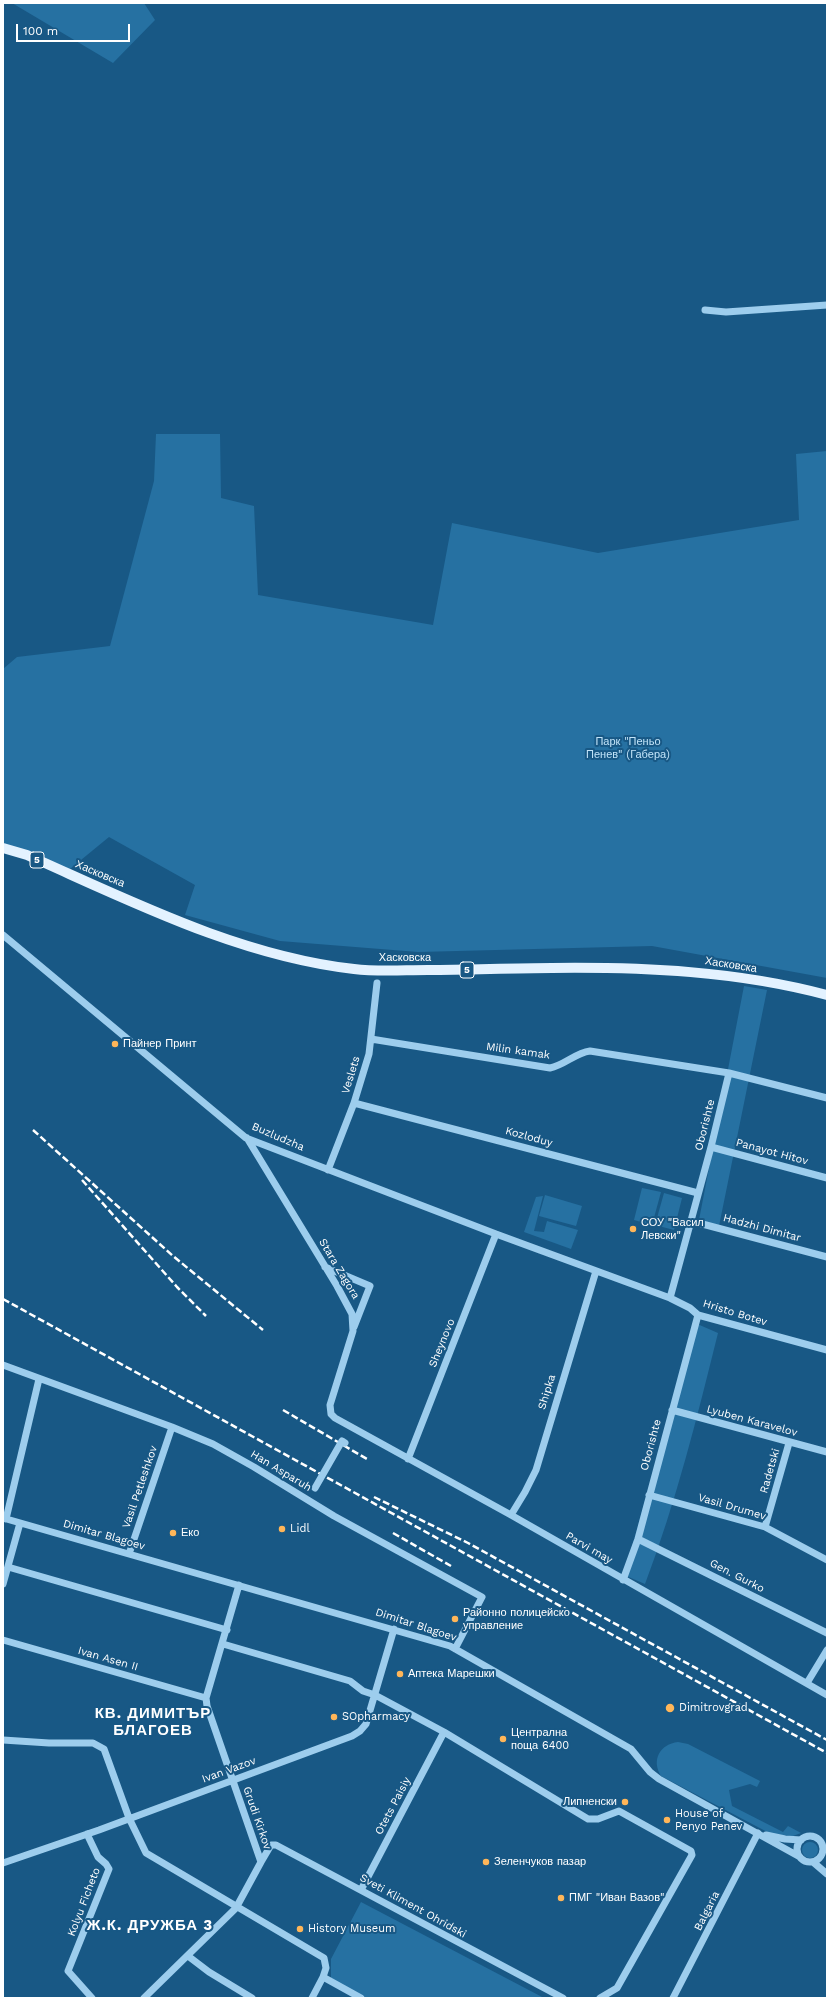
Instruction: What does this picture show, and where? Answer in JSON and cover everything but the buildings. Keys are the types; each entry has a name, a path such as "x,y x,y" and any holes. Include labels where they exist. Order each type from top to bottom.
{"main road":[{"name":"Хасковска","path":"3,848 26,855 195,927 262,950 331,966 395,971 551,968 693,971 742,978 827,995"}],"street":[{"path":"705,310 726,312 827,305"},
{"name":"Buzludzha","path":"3,935 246,1138 596,1271"},
{"name":"Veslets","path":"328,1170 354,1103 367,1059 371,1039 377,983"},
{"name":"Milin kamak","path":"371,1039 550,1068 563,1064 580,1054 590,1051 729,1073 827,1098"},
{"name":"Oborishte","path":"670,1298 711,1147 729,1073"},
{"name":"Kozloduy","path":"354,1103 698,1193"},
{"name":"Stara Zagora","path":"246,1138 352,1314 353,1331 330,1405 331,1414 339,1422"},
{"name":"Panayot Hitov","path":"711,1147 827,1178"},
{"name":"Hadzhi Dimitar","path":"691,1221 827,1257"},
{"name":"Sheynovo","path":"408,1459 496,1234"},
{"path":"325,1267 370,1286 353,1331"},
{"name":"Hristo Botev","path":"596,1271 670,1298 690,1308 698,1315 827,1350"},
{"name":"Shipka","path":"511,1515 526,1492 536,1470 596,1271"},
{"name":"Oborishte","path":"623,1580 638,1538 698,1315"},
{"name":"Han Asparuh","path":"3,1365 172,1427 213,1444 254,1467 334,1516 482,1596 455,1649"},
{"path":"5,1519 39,1379"},
{"name":"Lyuben Karavelov","path":"672,1410 827,1452"},
{"name":"Parvi may","path":"339,1422 511,1515 827,1695"},
{"name":"Vasil Petleshkov","path":"129,1554 172,1427"},
{"path":"315,1488 342,1441 345,1443"},
{"name":"Radetski","path":"765,1528 790,1443"},
{"name":"Vasil Drumev","path":"649,1495 765,1528 827,1560"},
{"name":"Dimitar Blagoev","path":"5,1519 394,1629 455,1649 631,1749 650,1772 659,1779 758,1833 800,1858"},
{"path":"3,1584 8,1567 6,1558 20,1523"},
{"name":"Gen. Gurko","path":"638,1538 827,1633"},
{"path":"8,1567 227,1630"},
{"name":"Grudi Kirkov","path":"144,1998 236,1908 261,1862 208,1712 206,1698 239,1585"},
{"name":"Ivan Vazov","path":"3,1863 88,1834 352,1736 360,1731 366,1724 394,1629"},
{"name":"Ivan Asen II","path":"3,1640 206,1698"},
{"path":"223,1644 350,1681 363,1691 375,1695 444,1732 588,1819 598,1819 619,1811 692,1853 617,1988 600,1998"},
{"path":"807,1683 827,1650"},
{"name":"Otets Paisiy","path":"361,1890 444,1732"},
{"path":"3,1740 49,1743 93,1742 100,1745 104,1749 129,1818 146,1853 236,1908 324,1958 326,1968 323,1978 312,1998"},
{"path":"758,1833 785,1839 801,1840 807,1837 814,1837 820,1841 825,1848 820,1856 813,1862"},
{"name":"Balgaria","path":"673,1998 758,1833"},
{"name":"Kolyu Ficheto","path":"88,1834 98,1857 109,1869 68,1971 92,1998"},
{"path":"801,1840 797,1848 800,1858 813,1862 827,1874"},
{"name":"Sveti Kliment Ohridski","path":"261,1862 271,1845 274,1844 563,1998"},
{"path":"188,1956 209,1972 252,1998"},
{"path":"323,1978 361,1998"}],"green space":[{"path":"12,3 144,3 155,20 113,63"},
{"name":"Парк \"Пеньо Пенев\" (Габера)","path":"156,434 220,434 221,498 254,506 258,595 433,625 452,523 598,553 799,520 796,454 827,451 827,978 652,946 418,952 280,941 185,915 195,885 109,837 70,869 3,843 3,669 17,657 110,646 154,481"},
{"path":"744,986 767,990 719,1226 699,1220"},
{"path":"642,1188 661,1192 652,1225 634,1220"},
{"path":"664,1193 682,1198 674,1230 655,1225"},
{"path":"545,1195 582,1206 576,1226 539,1216"},
{"path":"543,1196 534,1231 544,1232 547,1221 578,1230 571,1249 524,1232 536,1197"},
{"path":"695,1323 718,1333 694,1428 667,1522 645,1584 624,1575"},
{"path":"678,1742 688,1744 760,1781 757,1787 750,1784 729,1790 732,1806 783,1832 788,1826 801,1833 793,1836 773,1835 661,1776 657,1764 659,1754 666,1746"},
{"path":"810,1842 817,1847 818,1850 813,1857 810,1858 803,1853 802,1850 807,1843"},
{"path":"361,1902 544,1998 367,1998 331,1979 331,1959"}],"railway":[{"path":"33,1130 173,1256 263,1330"},
{"path":"82,1180 177,1287 206,1316"},
{"path":"3,1299 827,1753"},
{"path":"283,1410 367,1459"},
{"path":"374,1497 468,1543 827,1740"},
{"path":"393,1533 451,1566"}],"place":[{"name":"Пайнер Принт","path":"115,1044"},
{"name":"СОУ \"Васил Левски\"","path":"633,1229"},
{"name":"Lidl","path":"282,1529"},
{"name":"Еко","path":"173,1533"},
{"name":"Районно полицейско управление","path":"455,1619"},
{"name":"Аптека Марешки","path":"400,1674"},
{"name":"Dimitrovgrad","path":"670,1708"},
{"name":"SOpharmacy","path":"334,1717"},
{"name":"Централна поща 6400","path":"503,1739"},
{"name":"Липненски","path":"625,1802"},
{"name":"House of Penyo Penev","path":"667,1820"},
{"name":"Зеленчуков пазар","path":"486,1862"},
{"name":"ПМГ \"Иван Вазов\"","path":"561,1898"},
{"name":"History Museum","path":"300,1929"}],"district":[{"name":"КВ. ДИМИТЪР БЛАГОЕВ","path":"153,1722"},
{"name":"Ж.К. ДРУЖБА 3","path":"150,1926"}]}
